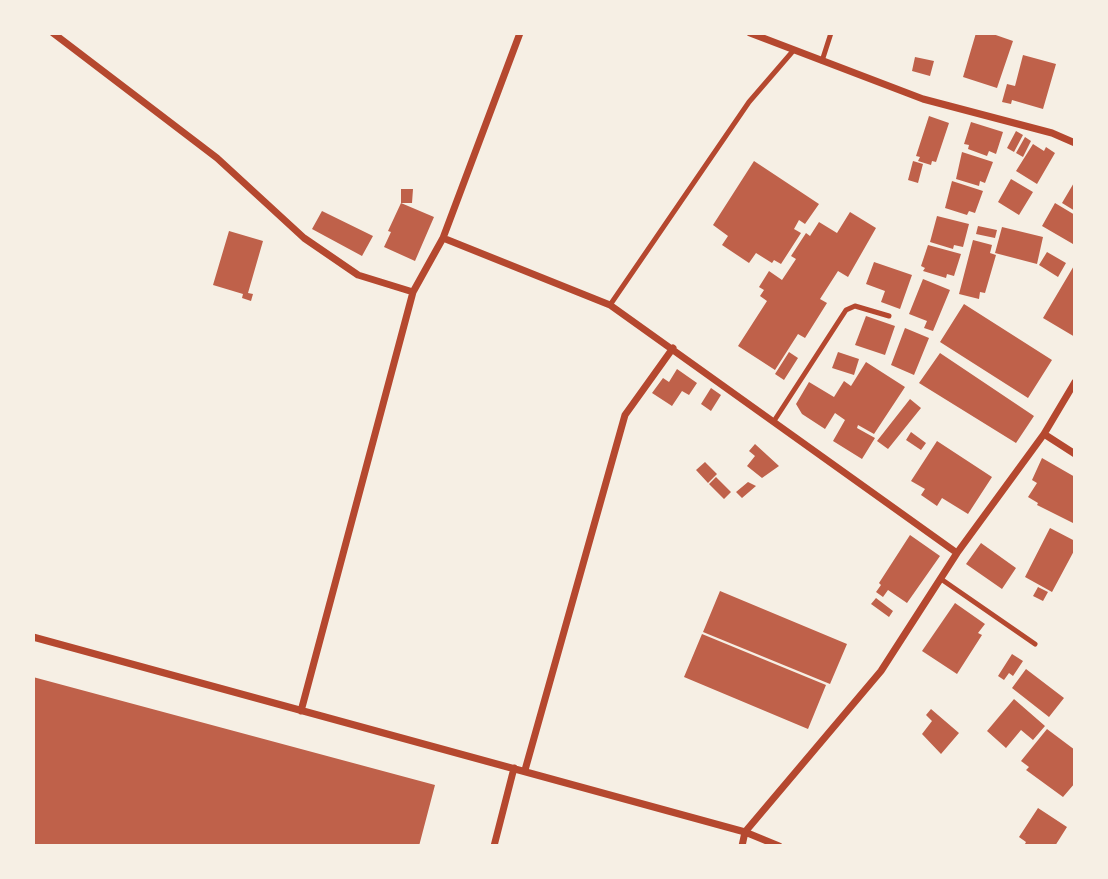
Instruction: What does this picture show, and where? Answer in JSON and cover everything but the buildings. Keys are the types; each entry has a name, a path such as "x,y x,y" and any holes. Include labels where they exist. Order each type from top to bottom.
{"street":[{"path":"53,33 218,158 304,238 358,275 413,292"},
{"path":"301,711 413,292 443,238 520,33"},
{"path":"750,33 923,99 1052,134 1075,143"},
{"path":"443,238 610,305 957,553"},
{"path":"525,770 625,415 673,348"},
{"path":"742,846 745,832 881,671 957,553 1044,434 1075,382"},
{"path":"1044,434 1075,454"},
{"path":"33,637 525,770 745,832 779,846"},
{"path":"494,846 514,768"}],"lane":[{"path":"822,61 831,33"},
{"path":"610,305 749,102 793,51"},
{"path":"774,421 846,310 855,306 888,316"},
{"path":"941,579 1035,644"}]}
